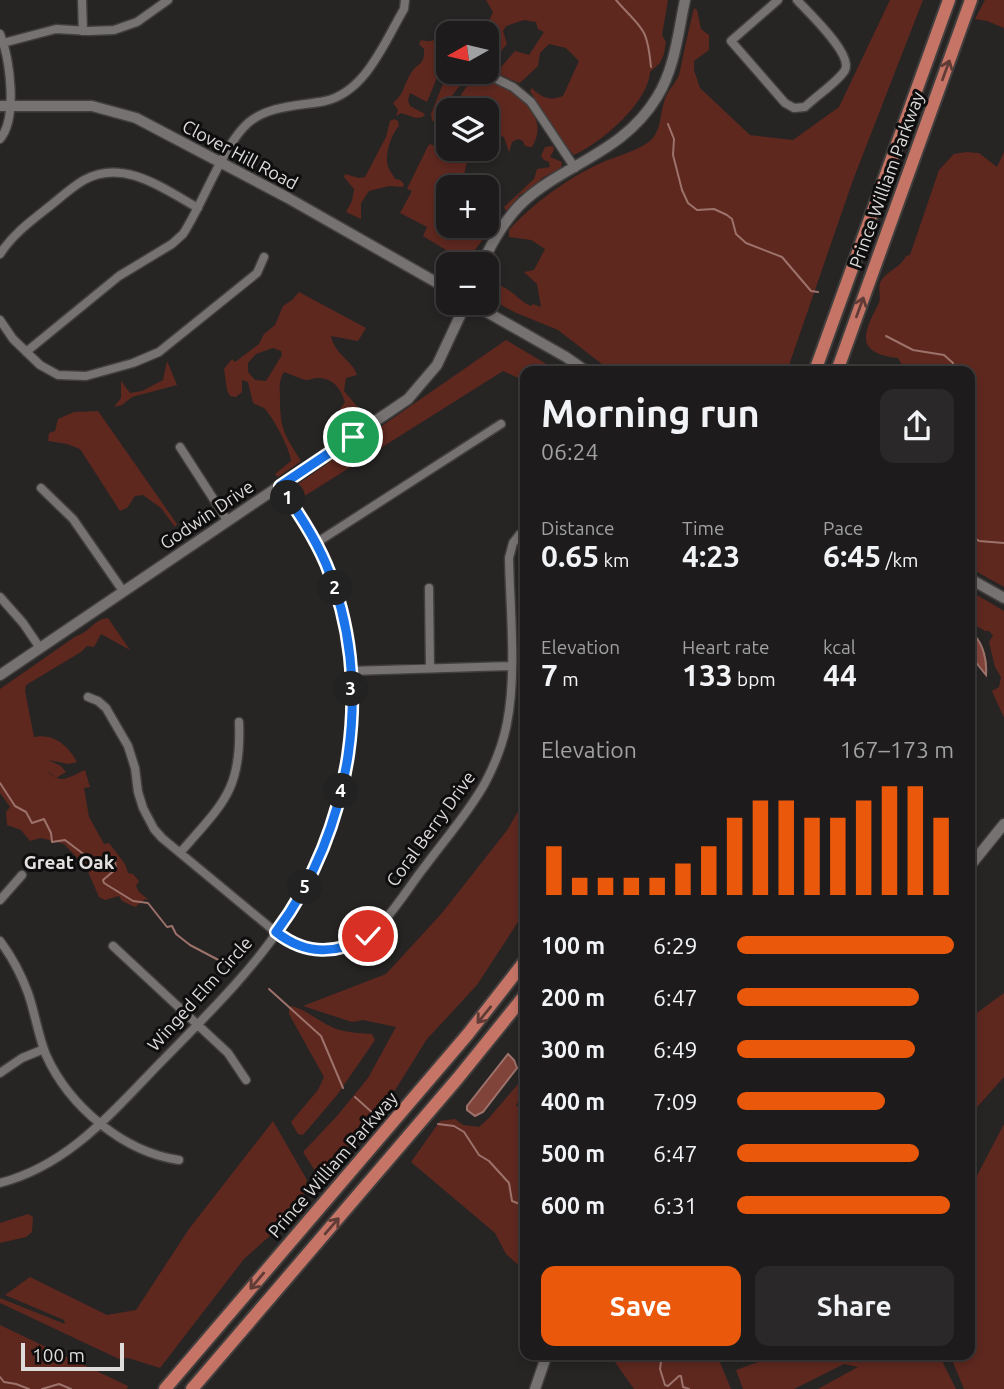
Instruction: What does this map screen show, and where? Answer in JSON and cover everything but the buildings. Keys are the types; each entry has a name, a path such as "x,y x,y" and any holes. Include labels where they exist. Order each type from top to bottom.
{"highway":[{"name":"Prince William Parkway","path":"817,366 949,0"},
{"name":"Prince William Parkway","path":"839,366 971,0"},
{"name":"Prince William Parkway","path":"165,1389 468,1034 520,967"},
{"path":"192,1389 458,1078 520,1001"}],"street":[{"path":"82,0 83,31"},
{"path":"0,139 9,123 5,106 9,73 2,38 44,30 104,31 125,27 148,16 169,0"},
{"path":"26,352 119,276 172,244 183,234 222,162 244,127 254,118 281,108 328,100 351,89 381,48 404,9 405,0"},
{"path":"488,252 514,212 534,193 629,131 657,97 665,83 676,49 685,0"},
{"path":"778,0 731,41 785,103 794,108 805,107 844,72 847,63 843,52 797,0"},
{"path":"499,81 522,93 531,102 575,168"},
{"name":"Clover Hill Road","path":"5,106 92,106 121,112 222,162 436,282"},
{"path":"0,254 23,227 75,186 93,176 115,172 133,174 198,208"},
{"path":"0,320 13,340 48,370 67,376 86,376 133,363 167,347 259,271 264,257"},
{"name":"Godwin Drive","path":"0,675 408,399 437,365 462,315"},
{"path":"490,315 579,366"},
{"path":"316,543 501,424"},
{"path":"180,447 227,520"},
{"name":"Winged Elm Circle","path":"0,1183 45,1167 76,1146 101,1124 197,1025 276,932 308,880 336,813 349,737 350,671 340,607 316,543 280,486"},
{"path":"41,488 73,519 123,591"},
{"name":"Coral Berry Drive","path":"88,697 106,708 128,746 135,768 138,792 148,819 162,838 284,939 307,949 338,949 357,943 368,936 387,916 474,800 498,754 507,722 511,666 509,558 513,543 520,534"},
{"path":"975,582 1004,598"},
{"path":"429,588 430,668"},
{"path":"0,597 40,648"},
{"path":"350,671 511,666"},
{"path":"180,853 231,789 239,762 239,722"},
{"path":"975,860 1004,824"},
{"path":"0,900 22,875"},
{"path":"0,942 23,979 44,1049 69,1091 101,1124 123,1141 137,1149 179,1160"},
{"path":"113,946 235,1061 246,1080"},
{"path":"0,1073 22,1058 44,1049"},
{"path":"535,1389 545,1360"}],"shaded area":[{"path":"486,0 668,0 662,35 666,42 664,54 660,63 650,72 647,84 632,109 609,132 574,155 561,141 530,91 532,88 550,98 563,96 579,61 566,48 549,44 540,53 538,66 521,82 499,74 499,70 515,51 529,55 544,32 538,29 536,22 524,20 506,26 503,31 507,44 499,54 499,21 489,21 493,12"},
{"path":"890,0 923,0 853,180 789,366 605,366 558,330 499,304 499,286 531,306 533,304 541,307 537,284 524,272 534,270 545,249 531,240 509,237 509,230 528,211 563,184 599,164 641,147 655,135 665,99 679,75 694,8 697,10 701,29 709,35 709,50 694,61 700,88 750,135 793,140 839,107"},
{"path":"985,0 1004,0 1004,28 975,19"},
{"path":"421,40 435,40 436,80 427,102 410,93 408,100 410,106 425,114 416,118 401,113 396,116 398,110 393,103 423,58 424,49 419,44"},
{"path":"443,84 462,84 451,98 437,98"},
{"path":"472,84 495,84 525,102 537,123 537,135 532,147 525,146 523,141 518,139 512,142 509,152 504,137 499,135 499,98 459,98 466,87"},
{"path":"436,101 436,124 431,114"},
{"path":"394,119 399,126 389,146 387,164 395,179 404,184 403,187 389,186 369,191 361,203 361,219 346,212 354,189 344,177 345,174 365,177 386,137 390,121"},
{"path":"430,144 436,147 436,161 467,161 464,175 436,175 436,238 484,238 473,252 445,252 446,250 423,236 427,227 400,213 412,191 407,189"},
{"path":"553,146 550,157 562,162 561,168 542,178 533,189 519,195 518,203 506,211 504,207 534,179 537,169 550,167 549,162 541,156 545,147"},
{"path":"1004,152 1004,587 975,571 975,366 902,366 898,358 875,352 866,341 868,325 879,302 880,283 910,255 939,170 954,154 979,153 997,167"},
{"path":"299,292 366,328 358,341 331,336 336,348 357,375 346,378 344,391 361,411 356,418 340,409 345,402 343,397 338,388 328,380 306,380 284,372 280,385 282,425 301,461 278,477 275,474 291,461 280,433 264,408 253,403 248,382 242,380 242,392 236,397 230,396 224,369 232,359 235,362 259,344 264,334 275,325 283,306","holes":["273,348 281,351 282,355 266,381 255,380 248,372 248,363 256,354"]},
{"path":"506,340 548,365 520,366 520,379 503,371 303,497 295,486"},
{"path":"167,361 177,385 132,397 122,405 114,407 121,398 121,381 130,393 142,391 163,380"},
{"path":"98,411 177,524 175,527 161,508 143,495 135,496 127,508 120,511 80,449 48,441 49,433 55,431 58,419 74,412"},
{"path":"975,594 1004,611 1004,718 992,691 999,687 1001,677 995,667 989,642 993,635 975,625"},
{"path":"108,618 130,650 101,634 94,647 87,646 26,685 34,737 54,739 69,750 77,762 69,764 48,760 61,766 66,772 56,778 65,779 85,770 90,787 84,788 89,817 104,844 109,843 125,864 128,873 133,874 139,881 136,886 139,892 149,900 145,899 135,907 122,901 119,896 105,900 99,897 86,867 64,844 41,838 30,841 21,830 7,825 6,812 10,807 0,793 0,689 76,636"},
{"path":"975,636 985,659 986,675 975,661"},
{"path":"520,808 520,919 477,985 427,1039 380,1114 342,1154 317,1174 303,1152 368,1078 396,1027 363,1020 352,1022 303,1006 386,974 442,913 508,829"},
{"path":"1004,993 1004,1077 975,1109 975,1014"},
{"path":"289,1006 334,1028 372,1034 375,1040 337,1095 303,1135 298,1134 291,1122 318,1090 324,1077 289,1014"},
{"path":"508,1054 517,1068 483,1112 475,1116 467,1110 467,1106"},
{"path":"520,1082 520,1099 516,1105 520,1109 520,1267 506,1254 495,1233 411,1162 440,1121 455,1119 463,1125 479,1127"},
{"path":"273,1121 307,1180 303,1200 272,1234 244,1259 160,1368 128,1358 119,1359 0,1303 0,1298 65,1324 64,1320 5,1295 30,1277 107,1315 136,1310 189,1229"},
{"path":"1004,1124 1004,1389 964,1389 952,1360 975,1360 975,1179"},
{"path":"28,1214 33,1217 32,1232 26,1237 0,1243 0,1223"},
{"path":"0,1325 128,1386 127,1389 0,1389"},
{"path":"614,1360 719,1360 731,1389 634,1389"},
{"path":"764,1360 942,1360 956,1389 818,1389 858,1367 844,1364 794,1389 743,1389 736,1370"}],"waterway":[{"path":"616,0 642,29 648,43 651,67"},
{"path":"668,124 674,139 673,155 688,203 697,210 714,209 727,215 732,219 736,234 746,243 782,257 811,291 818,292"},
{"path":"886,336 913,350 944,355 953,366"},
{"path":"975,538 979,541 1004,543"},
{"path":"0,783 15,806 26,812 32,823 44,819 52,842 65,840 90,859 115,861 116,869 103,880 104,883 133,901 148,903 167,927 172,926 176,934 190,945 226,964"},
{"path":"269,989 321,1036 343,1088"},
{"path":"355,1097 375,1115 383,1115"},
{"path":"438,1124 454,1126 464,1132 479,1155 489,1161 509,1183 512,1201 520,1204"},
{"path":"661,1360 660,1369 665,1385 668,1386 681,1376 683,1387 689,1389"},
{"path":"0,1377 4,1382 29,1389"},
{"path":"42,1389 59,1384 71,1389"}],"district":[{"name":"Great Oak","path":"69,862"}],"route":[{"path":"353,437 280,486 309,530 334,586 347,640 351,714 346,766 330,831 292,910 276,932 284,939 317,951 349,947 368,936"}]}
